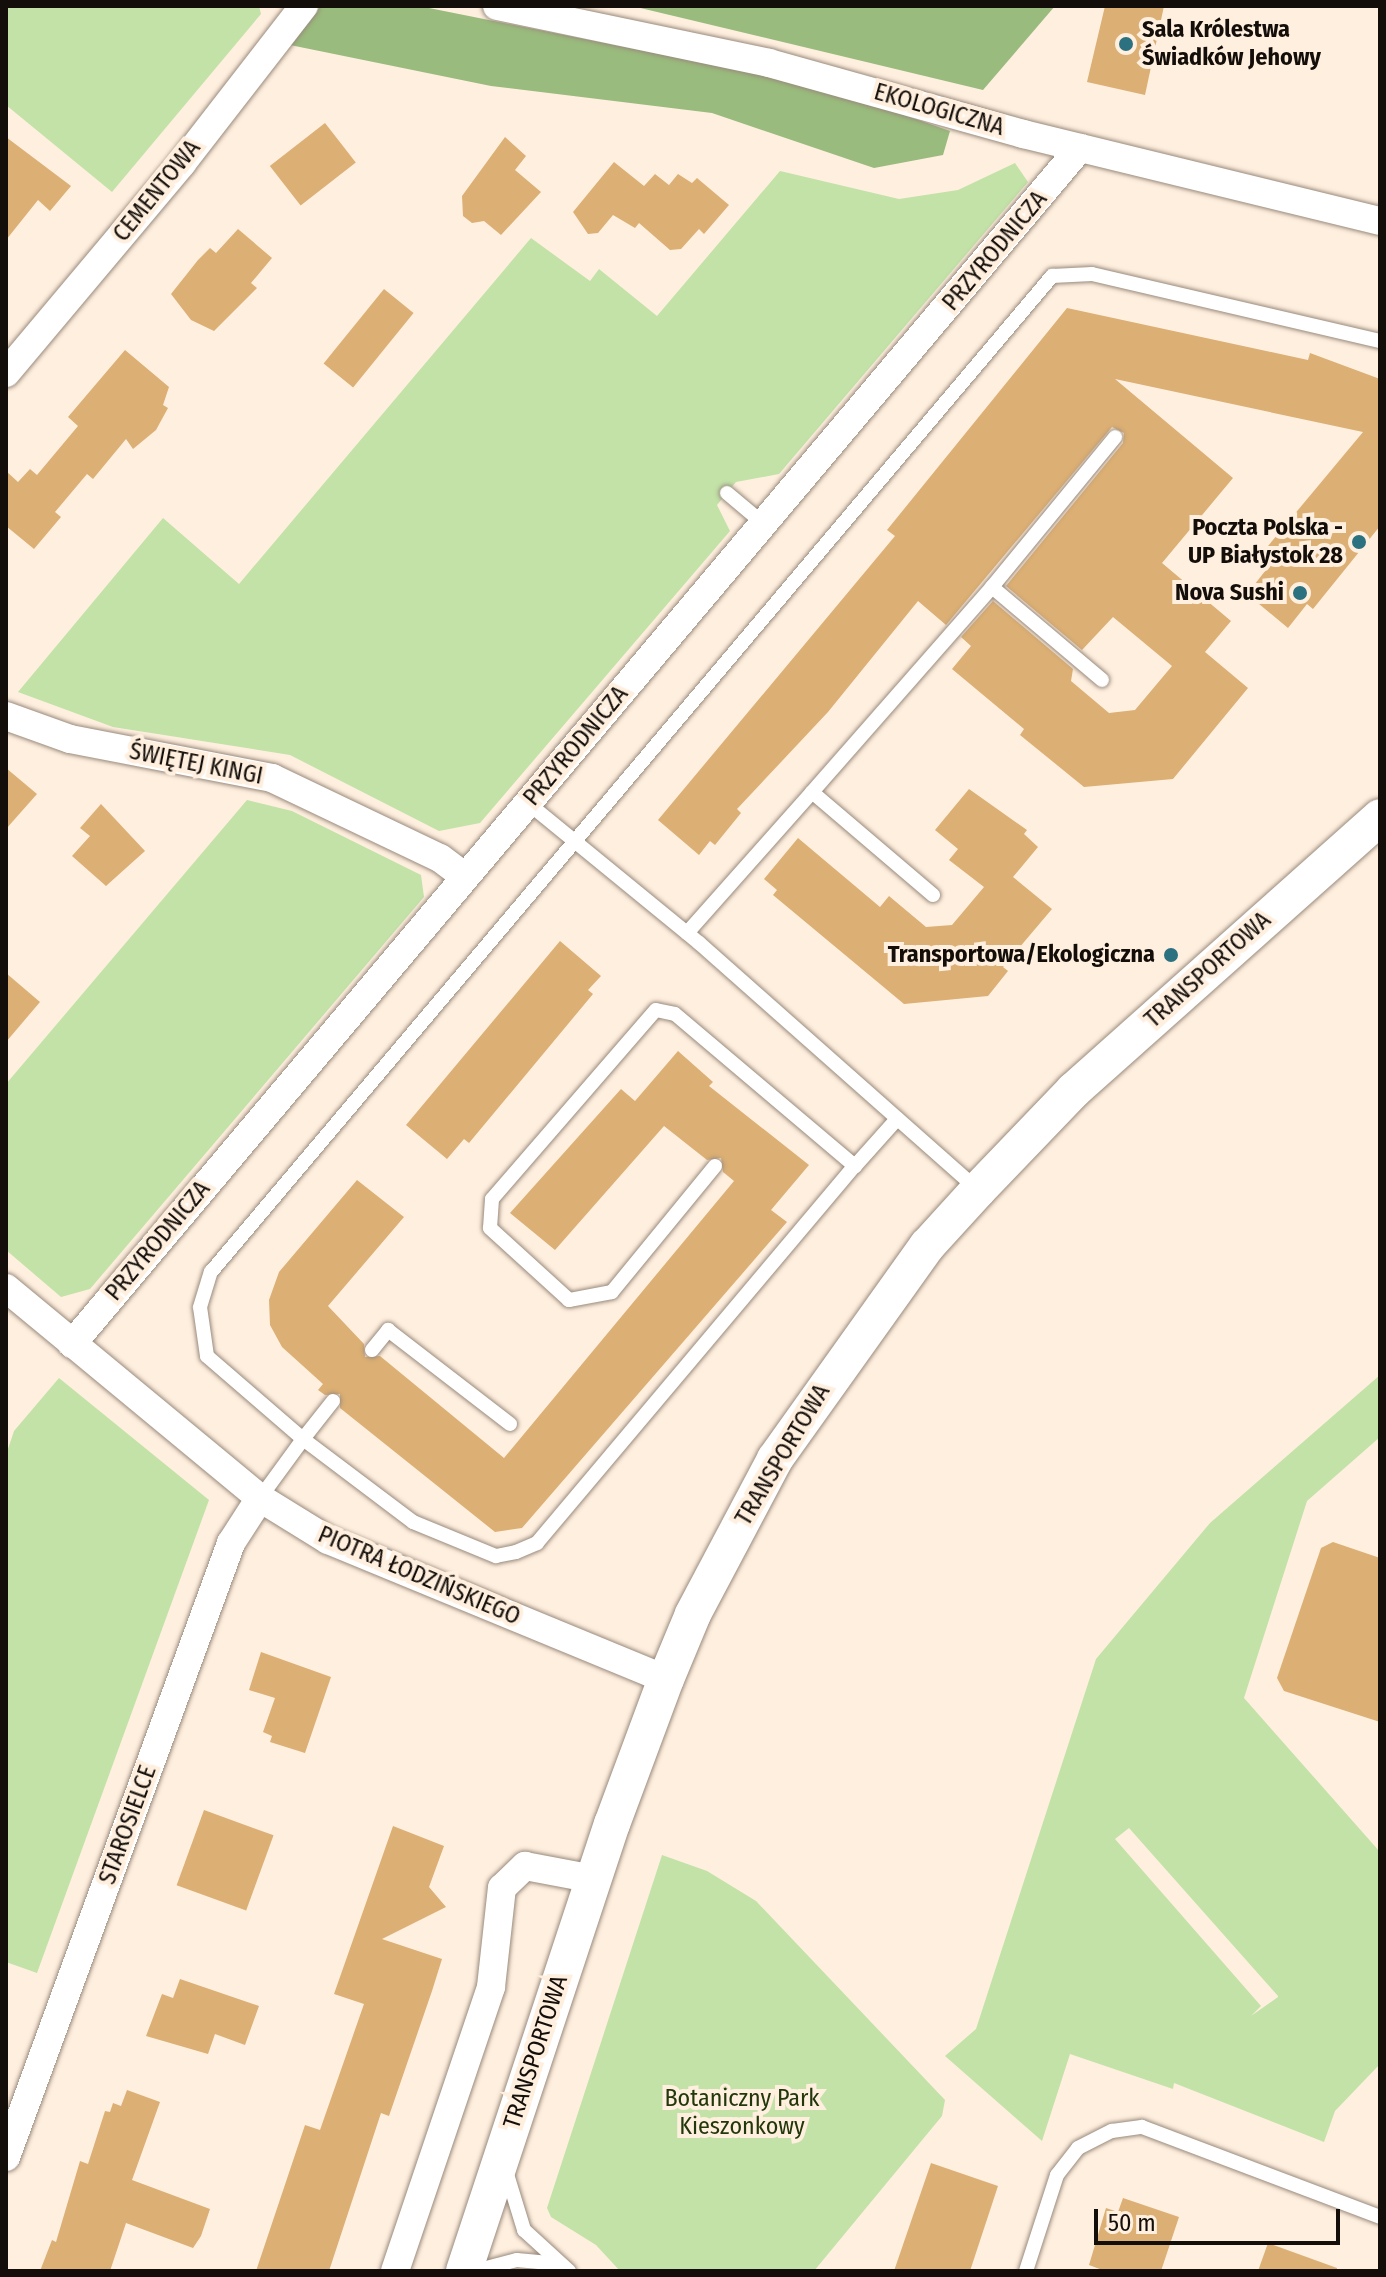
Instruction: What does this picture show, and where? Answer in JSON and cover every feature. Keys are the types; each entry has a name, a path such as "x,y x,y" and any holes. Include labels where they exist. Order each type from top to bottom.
{"street":[{"name":"CEMENTOWA","path":"6,373 182,163 304,6"},
{"name":"EKOLOGICZNA","path":"497,6 769,63 1080,148 1380,221"},
{"name":"PRZYRODNICZA","path":"72,1344 1080,148"},
{"name":"ŚWIĘTEJ KINGI","path":"6,716 70,739 272,778 440,858 464,876"},
{"name":"TRANSPORTOWA","path":"464,2271 594,1879 666,1679 693,1614 775,1459 918,1258 978,1190 1074,1090 1380,817"},
{"name":"PIOTRA ŁODZIŃSKIEGO","path":"6,1288 260,1498 328,1540 666,1679"},
{"name":"STAROSIELCE","path":"6,2157 231,1543 260,1498"},
{"path":"395,2271 491,1987 502,1888 525,1866 594,1879"}],"lane":[{"path":"897,1119 537,1543 496,1556 413,1522 303,1439 207,1356 200,1307 211,1272 577,843 1052,276 1092,274 1380,341"},
{"path":"687,933 992,587 1115,437"},
{"path":"727,493 764,524"},
{"path":"992,587 1102,680"},
{"path":"812,792 933,895"},
{"path":"528,803 687,933 978,1190"},
{"path":"715,1166 612,1292 569,1300 490,1228 492,1199 656,1010 675,1014 855,1166"},
{"path":"372,1350 388,1330 510,1424"},
{"path":"260,1498 333,1401"},
{"path":"1026,2271 1057,2175 1078,2148 1112,2131 1142,2127 1380,2217"},
{"path":"502,2155 524,2230 565,2268"},
{"path":"475,2271 517,2260 565,2268"}],"green space":[{"path":"6,6 259,6 261,14 112,192 6,105"},
{"path":"419,6 824,87 950,131 943,155 874,168 712,113 491,86 290,45 319,8"},
{"path":"632,6 1055,6 983,90"},
{"path":"1015,163 1028,182 779,474 736,482 717,505 730,531 480,823 439,831 290,755 113,727 18,692 163,518 239,584 531,238 590,281 599,269 657,316 780,171 899,199 958,190"},
{"path":"247,800 292,811 421,875 424,897 90,1289 61,1297 6,1250 6,1084"},
{"path":"1380,1375 1380,1437 1307,1501 1244,1698 1380,1852 1380,2064 1335,2111 1324,2142 1174,2083 1173,2089 1070,2054 1042,2141 945,2056 976,2029 1096,1659 1210,1523","holes":["1129,1828 1278,1996 1251,2016 1261,2006 1115,1839"]},
{"path":"59,1378 209,1500 37,1973 6,1962 6,1455 14,1431"},
{"name":"Botaniczny Park Kieszonkowy","path":"662,1855 707,1871 756,1901 945,2100 942,2116 814,2271 620,2271 596,2245 551,2217 547,2208"}],"building":[{"name":"Sala Królestwa Świadków Jehowy","path":"1105,6 1164,6 1145,95 1087,82"},
{"path":"325,123 356,162 301,205 270,166"},
{"path":"6,137 71,186 50,211 38,200 6,240"},
{"path":"505,137 526,156 515,170 541,192 501,235 484,221 472,223 463,216 462,196"},
{"path":"614,162 644,186 655,174 669,185 678,174 692,183 697,178 729,205 704,234 699,229 681,249 670,250 639,223 635,228 613,215 598,233 588,234 573,212"},
{"path":"238,229 272,258 251,283 257,288 214,331 191,320 171,294 210,248 216,253"},
{"path":"384,289 414,313 353,388 324,364"},
{"path":"1067,308 1308,360 1310,353 1380,379 1380,526 1313,609 1307,604 1288,628 1247,594 1273,561 1263,552 1363,432 1115,379 1233,478 1162,563 1231,621 1205,652 1248,688 1173,779 1084,787 1020,735 1024,729 952,669 971,646 961,637 993,601 1073,669 1071,681 1109,713 1135,710 1172,666 1113,617 1082,650 1006,586 1123,443 1124,433 1112,427 946,625 918,601 828,712 737,809 741,813 715,845 710,841 699,855 658,820 895,536 887,530"},
{"path":"125,350 169,387 163,405 168,408 156,430 133,449 126,439 93,479 87,474 55,512 61,517 34,549 6,526 6,471 18,482 30,469 37,475 78,426 68,417"},
{"path":"6,768 37,794 6,829"},
{"path":"969,789 1027,830 1024,834 1038,847 1013,877 1052,909 1003,967 1008,971 988,996 904,1004 773,895 777,890 764,879 798,838 880,907 889,896 926,927 952,925 984,887 949,860 958,849 935,830"},
{"path":"101,804 145,851 106,886 72,856 90,836 80,828"},
{"path":"560,941 601,976 588,990 593,994 469,1143 464,1139 447,1159 406,1125"},
{"path":"6,973 40,1002 6,1042"},
{"path":"678,1051 713,1082 709,1086 809,1165 771,1210 787,1222 522,1528 495,1532 340,1408 340,1394 325,1395 318,1390 323,1384 282,1347 270,1325 269,1300 279,1272 357,1180 404,1217 328,1306 364,1344 365,1357 380,1356 504,1458 734,1181 723,1172 721,1158 707,1160 664,1126 555,1250 510,1213 621,1089 635,1101"},
{"path":"1333,1542 1380,1558 1380,1722 1284,1691 1277,1678 1321,1548"},
{"path":"261,1652 331,1677 305,1753 270,1742 272,1736 263,1732 275,1698 249,1690"},
{"path":"204,1810 274,1835 246,1910 177,1885"},
{"path":"393,1826 444,1846 429,1887 446,1907 382,1939 442,1959 389,2116 381,2113 329,2271 256,2271 305,2125 320,2130 364,2004 334,1994"},
{"path":"180,1979 259,2006 245,2045 215,2034 208,2054 146,2036 162,1994 173,1998"},
{"path":"127,2090 160,2102 132,2180 210,2209 201,2236 193,2248 126,2223 110,2271 40,2271 52,2240 56,2242 80,2161 88,2164 105,2111 110,2112 113,2103 121,2106"},
{"path":"931,2163 998,2186 970,2271 894,2271"},
{"path":"1123,2198 1179,2217 1161,2271 1105,2271 1089,2265 1106,2208 1118,2212"},
{"path":"1268,2243 1337,2268 1337,2271 1258,2271"}],"place":[{"name":"Sala Królestwa Świadków Jehowy","path":"1126,44"},
{"name":"Poczta Polska - UP Białystok 28","path":"1359,542"},
{"name":"Nova Sushi","path":"1300,593"},
{"name":"Transportowa/Ekologiczna","path":"1171,955"}]}
